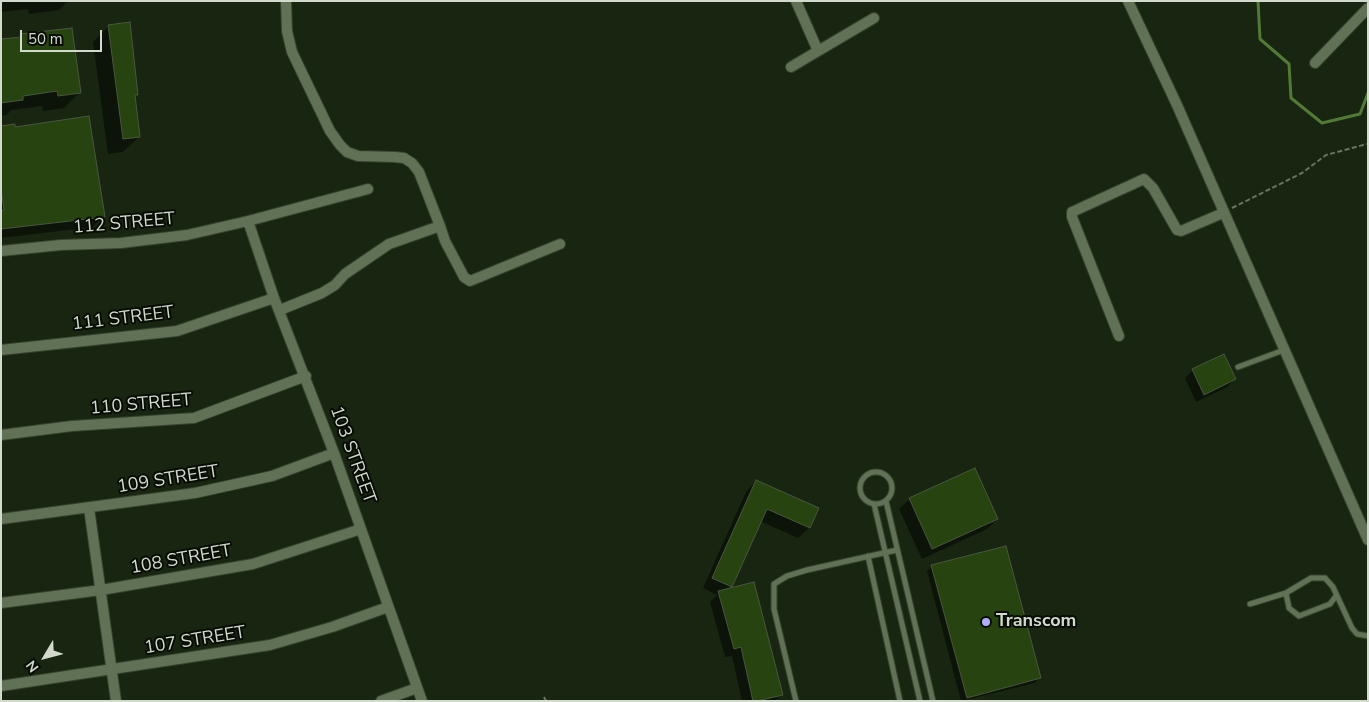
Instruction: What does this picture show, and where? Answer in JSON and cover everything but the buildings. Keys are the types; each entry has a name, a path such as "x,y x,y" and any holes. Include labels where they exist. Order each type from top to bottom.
{"street":[{"path":"286,1 288,31 292,52 330,131 346,152 358,156 395,157 412,163 419,172 445,241 464,278 470,281 560,244"},
{"path":"796,1 818,51"},
{"path":"1128,1 1207,173 1368,540"},
{"path":"1315,63 1368,8"},
{"path":"791,67 874,18"},
{"path":"1119,336 1072,218 1072,212 1144,178 1153,188 1177,230 1182,231 1223,212"},
{"name":"112 STREET","path":"1,251 62,245 121,243 187,235 368,189"},
{"name":"103 STREET","path":"248,221 274,298 306,376 362,529 422,701"},
{"path":"280,310 322,293 389,244 440,226"},
{"name":"111 STREET","path":"1,350 176,330 274,298"},
{"name":"110 STREET","path":"1,435 72,426 194,418 306,376"},
{"name":"109 STREET","path":"1,519 177,496 245,483 334,453"},
{"path":"89,508 116,701"},
{"name":"108 STREET","path":"1,603 101,590 254,564 362,529"},
{"name":"107 STREET","path":"1,686 270,645 332,627 388,607"},
{"path":"381,701 417,688"}],"lane":[{"path":"1238,367 1284,350"},
{"path":"874,504 886,501 892,492 892,486 887,475 878,472 869,473 864,478 861,490 863,496 874,504 920,701"},
{"path":"886,501 933,701"},
{"path":"796,701 774,609 774,584 787,576 896,550"},
{"path":"868,556 900,701"},
{"path":"1250,604 1286,593 1311,578 1321,577 1329,580 1357,634 1368,636"},
{"path":"1286,593 1290,608 1299,616 1330,604 1336,596"},
{"path":"904,631 916,629"},
{"path":"911,662 923,660"}],"path":[{"path":"1223,212 1295,177 1326,155 1367,144"},
{"path":"544,697 546,701"}],"waterway":[{"path":"1258,1 1260,39 1289,64 1291,98 1322,123 1360,114 1368,93"}],"place":[{"name":"Transcom","path":"986,622"}]}
